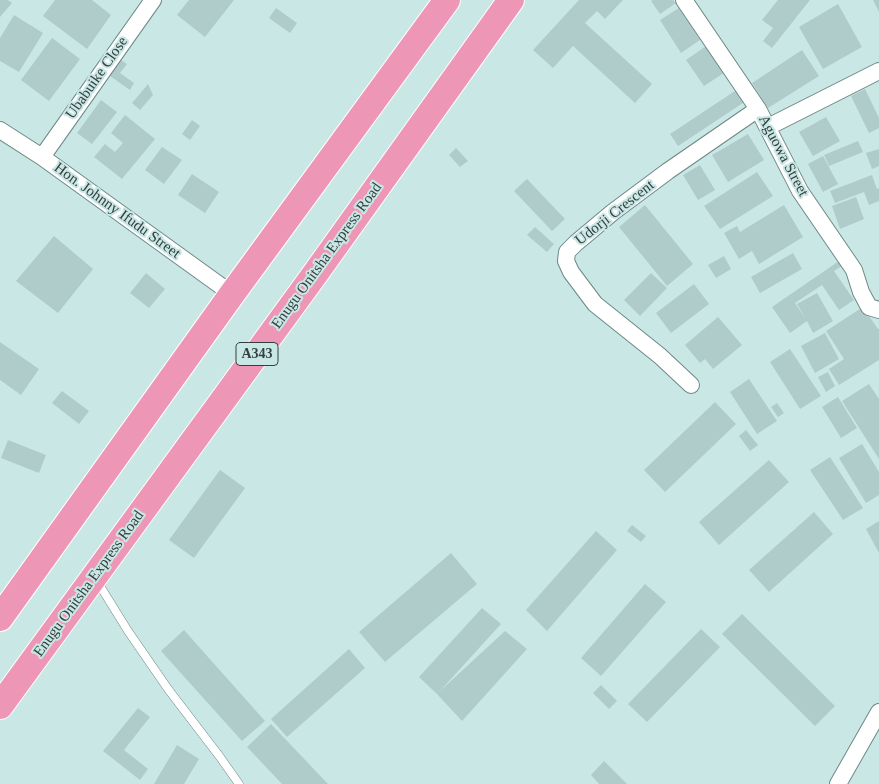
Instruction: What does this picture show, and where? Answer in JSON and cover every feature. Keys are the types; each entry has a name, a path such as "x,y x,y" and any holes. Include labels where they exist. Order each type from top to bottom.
{"highway":[{"path":"0,618 232,294 447,0"},
{"name":"Enugu Onitsha Express Road","path":"0,706 309,282 511,0"}],"street":[{"name":"Ubabuike Close","path":"42,157 152,0"},
{"name":"Aguowa Street","path":"684,0 758,109 800,191 854,270 861,292 869,306 879,310"},
{"path":"768,127 879,71"},
{"name":"Udorji Crescent","path":"691,385 660,356 595,304 571,272 566,261 567,252 613,212 668,171 758,109"},
{"name":"Hon. Johnny Ifudu Street","path":"0,130 42,157 232,294"},
{"path":"838,784 879,712"}],"lane":[{"path":"94,577 168,689 239,784"}],"building":[{"path":"0,0 8,0 12,3 0,17"},
{"path":"55,0 92,0 111,15 87,49 43,16"},
{"path":"189,0 234,0 205,37 177,15"},
{"path":"579,0 623,0 605,19 597,11 585,23 652,84 635,103 573,46 553,68 533,50"},
{"path":"673,0 676,3 660,14 651,1"},
{"path":"778,0 810,0 772,48 763,41 773,28 762,20"},
{"path":"873,0 879,0 879,12"},
{"path":"838,4 862,47 823,69 799,27"},
{"path":"276,8 297,23 290,33 269,18"},
{"path":"679,8 700,40 681,53 660,20"},
{"path":"14,15 43,33 19,72 0,61 0,38"},
{"path":"52,38 80,59 49,101 21,80"},
{"path":"709,44 727,71 704,86 686,60"},
{"path":"802,50 819,76 768,108 752,83"},
{"path":"118,58 127,64 120,73 134,83 130,90 107,74"},
{"path":"148,84 153,95 140,110 132,103"},
{"path":"741,87 749,99 678,146 670,134"},
{"path":"865,89 879,118 879,128 869,133 851,96"},
{"path":"101,100 117,112 92,144 77,133"},
{"path":"125,115 155,139 122,179 94,157 105,144 115,152 123,143 111,133"},
{"path":"826,117 840,141 813,156 799,132"},
{"path":"192,120 200,126 190,140 182,134"},
{"path":"748,134 764,160 728,182 712,155"},
{"path":"858,141 863,152 829,166 824,155"},
{"path":"162,147 182,160 164,184 145,170"},
{"path":"456,148 468,161 460,167 449,155"},
{"path":"879,149 879,166 872,169 866,153"},
{"path":"823,156 838,184 823,192 808,164"},
{"path":"700,165 715,190 698,200 683,175"},
{"path":"757,172 773,196 720,229 704,206"},
{"path":"192,174 219,192 205,213 178,195"},
{"path":"872,175 877,189 879,188 879,201 869,205 864,192 835,203 830,191"},
{"path":"527,179 565,219 552,231 514,191"},
{"path":"856,197 864,219 840,229 832,206"},
{"path":"645,205 693,264 667,286 619,227"},
{"path":"784,205 803,237 759,264 752,251 739,259 724,233 737,226 740,232"},
{"path":"535,227 554,244 547,252 527,235"},
{"path":"54,236 93,269 58,313 16,281"},
{"path":"793,253 802,269 760,293 751,277"},
{"path":"724,256 731,269 716,278 708,265"},
{"path":"839,261 842,266 834,271 854,300 839,310 822,285 795,303 805,318 797,304 817,293 833,321 813,333 807,321 790,333 772,307"},
{"path":"146,273 165,289 149,308 130,293"},
{"path":"651,273 667,288 640,316 624,300"},
{"path":"694,284 709,304 671,333 656,313"},
{"path":"863,307 879,329 879,360 839,385 829,369 844,359 826,331"},
{"path":"718,317 742,345 713,369 705,359 700,363 685,345"},
{"path":"825,333 839,359 815,373 801,346"},
{"path":"0,342 39,369 21,395 0,380"},
{"path":"790,349 821,396 800,409 770,362"},
{"path":"828,372 835,386 826,392 818,377"},
{"path":"749,379 777,421 757,434 730,392"},
{"path":"869,384 879,399 879,459 842,401"},
{"path":"62,391 89,411 79,424 52,403"},
{"path":"838,397 857,428 841,438 822,407"},
{"path":"715,402 736,424 665,492 644,470"},
{"path":"777,403 784,413 778,417 771,407"},
{"path":"746,430 758,445 750,451 739,436"},
{"path":"8,440 46,455 39,473 1,458"},
{"path":"862,444 879,472 879,495 866,503 839,458"},
{"path":"830,457 863,508 843,520 810,470"},
{"path":"769,460 789,482 719,545 699,522"},
{"path":"220,470 245,488 194,558 169,540"},
{"path":"814,512 833,534 769,592 749,570"},
{"path":"879,521 879,553 866,529"},
{"path":"632,525 646,536 641,542 627,531"},
{"path":"596,531 617,550 547,631 526,610"},
{"path":"451,553 477,584 385,662 359,632"},
{"path":"645,584 666,602 601,676 581,658"},
{"path":"482,608 501,624 440,691 505,631 527,649 462,721 419,677"},
{"path":"742,614 835,706 815,726 722,634"},
{"path":"701,629 720,647 647,722 628,704"},
{"path":"184,630 265,721 242,741 161,651"},
{"path":"349,649 365,668 287,737 271,719"},
{"path":"601,685 617,701 609,709 593,693"},
{"path":"138,708 150,717 124,750 148,769 140,780 103,751"},
{"path":"271,724 328,784 282,784 247,747"},
{"path":"177,745 199,759 184,784 154,784"},
{"path":"604,761 627,784 599,784 591,775"}]}
